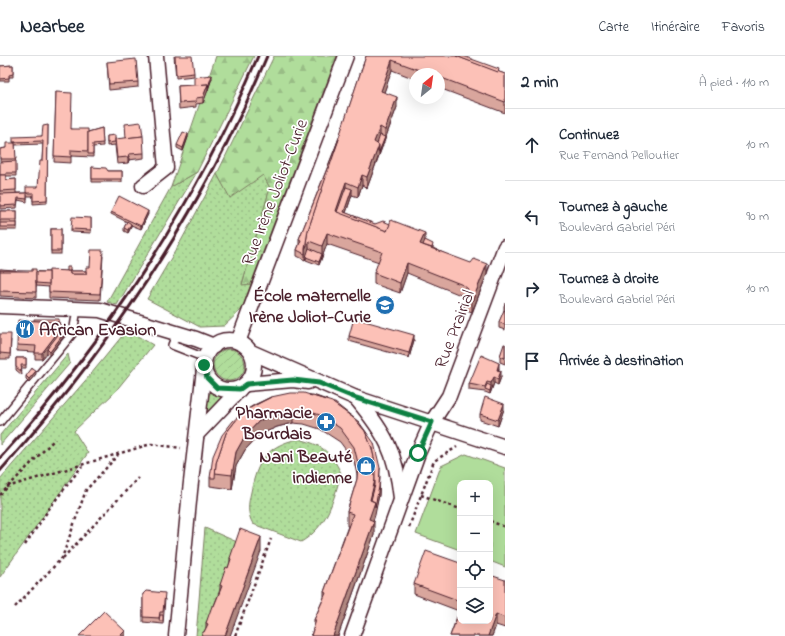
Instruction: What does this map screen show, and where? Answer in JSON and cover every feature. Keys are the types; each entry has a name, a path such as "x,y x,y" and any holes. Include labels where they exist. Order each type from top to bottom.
{"street":[{"path":"143,186 166,168 156,56"},
{"name":"Rue Irène Joliot-Curie","path":"238,342 346,56"},
{"name":"Rue Prairial","path":"352,636 418,453 432,422 449,396 505,247"},
{"path":"0,306 100,310 177,333 214,346 230,340 238,342 251,352 356,398 505,447"},
{"path":"176,636 196,434 205,364 214,346"},
{"path":"196,434 244,387 252,377 255,369 251,352"},
{"path":"205,364 207,378 217,388 244,387 293,380 319,383"},
{"path":"356,398 379,426 390,446 399,480 401,502"}],"lane":[{"path":"0,422 73,334 77,309"},
{"path":"177,333 172,345 205,364"}],"path":[{"path":"0,494 55,438"},
{"path":"7,487 151,444 176,447"},
{"path":"408,528 434,461 458,446"},
{"path":"62,558 86,490 119,454"},
{"path":"25,545 51,506 82,465"},
{"path":"15,607 138,478"},
{"path":"421,495 457,509"},
{"path":"493,522 505,527"},
{"path":"235,636 271,539"}],"green space":[{"path":"216,56 254,56 197,172 171,187"},
{"path":"274,56 337,56 251,284 242,285 270,188 263,175 230,198 217,174"},
{"path":"197,172 117,305 107,302 171,187"},
{"path":"217,174 230,197 263,174 270,188 242,284 251,284 242,309 224,326 200,327 147,299 181,241"},
{"path":"127,330 153,345 114,393 74,431 88,453 0,577 0,479"},
{"path":"226,349 232,349 241,353 245,365 241,377 232,381 226,381 217,377 213,368 213,362 217,353"},
{"path":"68,354 70,363 0,445 0,435"},
{"path":"208,390 226,398 201,420"},
{"path":"298,439 319,446 329,454 341,473 332,503 323,521 310,536 301,542 253,524 249,509 253,481 260,464 271,451 278,446"},
{"path":"466,454 505,468 505,567 493,562 493,480 457,480 457,549 416,534 441,466"},
{"path":"205,528 237,542 203,636 196,636"}],"building":[{"path":"175,56 192,56 194,73 176,75"},
{"path":"366,56 456,56 505,74 505,102 445,79 445,68 414,68 392,60 381,91 397,97 385,130 380,127 374,142 379,145 367,177 362,175 358,187 346,182 336,211 387,231 391,220 425,233 420,244 471,263 474,259 487,264 472,302 464,298 468,289 463,285 407,263 400,283 374,273 382,252 327,233 322,246 309,241 305,249 308,230"},
{"path":"456,56 463,56 499,69 498,72"},
{"path":"136,59 138,82 109,84 107,62"},
{"path":"13,65 13,74 9,75 9,78 0,79 0,66"},
{"path":"212,75 208,87 208,84 194,85 194,77"},
{"path":"208,84 203,97 196,98 196,102 179,103 178,86"},
{"path":"56,92 72,93 71,129 88,129 88,151 71,150 71,157 54,156"},
{"path":"141,122 143,136 126,138 125,124"},
{"path":"48,125 47,200 33,201 33,193 26,193 26,187 38,187 43,141 13,142 13,137 42,136 43,126"},
{"path":"102,128 103,143 93,144 93,154 88,154 88,132"},
{"path":"183,132 188,134 183,148 177,145"},
{"path":"115,135 115,142 107,143 107,136"},
{"path":"380,135 385,137 379,152 379,145 377,144"},
{"path":"143,136 144,153 129,154 128,157 117,158 115,139"},
{"path":"339,139 308,230 305,254 297,250 301,240 299,239"},
{"path":"6,143 15,143 16,159 0,159 0,149 6,148"},
{"path":"16,161 16,173 6,173 6,175 0,175 0,162"},
{"path":"92,167 106,168 108,171 122,171 122,179 92,179"},
{"path":"0,175 6,175 6,180 16,179 16,190 0,191"},
{"path":"346,187 352,189 344,212 375,224 383,221 390,224 387,231 337,212"},
{"path":"27,193 27,199 18,198 17,205 0,206 0,194"},
{"path":"119,196 148,211 141,226 111,212"},
{"path":"0,211 17,211 17,220 0,220"},
{"path":"72,217 91,218 91,230 71,229"},
{"path":"127,221 131,224 128,230 124,228"},
{"path":"0,223 17,223 17,227 0,227"},
{"path":"51,229 61,229 61,251 51,251"},
{"path":"425,240 433,244 432,248 423,245"},
{"path":"309,248 322,254 319,262 306,257"},
{"path":"91,250 103,250 100,294 49,292 49,270 70,271 70,274 86,274 86,267 90,267"},
{"path":"67,267 70,267 70,271 67,271"},
{"path":"0,269 16,270 16,271 0,271"},
{"path":"32,269 36,269 36,292 0,291 0,271 32,271"},
{"path":"70,271 86,271 86,274 70,274"},
{"path":"36,272 49,272 49,284 36,283"},
{"path":"504,310 505,311 505,325 499,322"},
{"path":"354,318 414,335 409,353 349,336"},
{"path":"34,319 59,319 59,322 34,321"},
{"path":"18,320 59,322 61,328 42,353 35,353 36,346 17,345"},
{"path":"61,331 64,333 50,352 47,349"},
{"path":"0,334 11,334 10,354 0,353"},
{"path":"505,344 505,358 500,356"},
{"path":"481,355 499,363 497,370 501,371 498,379 494,377 491,383 487,382 485,387 469,384"},
{"path":"16,358 26,358 26,365 21,365 22,372 16,367"},
{"path":"32,368 36,371 29,379 26,376"},
{"path":"487,384 491,386 490,391 485,389"},
{"path":"290,393 304,393 332,402 355,419 365,431 372,448 375,462 375,480 370,500 375,502 369,519 374,521 333,636 311,636 316,620 314,620 326,593 324,592 353,514 347,512 357,479 358,463 354,447 340,428 320,415 304,410 293,410 277,413 259,421 245,436 236,452 232,475 215,473 216,463 226,433 237,419 249,408 271,397"},
{"path":"485,397 504,404 498,420 480,414"},
{"path":"333,403 335,403 359,422 374,443 380,468 379,487 375,507 375,502 371,500 375,485 375,462 372,448 365,431 355,419"},
{"path":"249,408 237,419 226,433 216,463 215,478 210,478 213,456 222,435 233,421"},
{"path":"240,529 261,537 225,636 201,636 208,624 206,623 212,606 214,606 222,586 220,585 226,567 228,568"},
{"path":"426,551 457,562 457,600 414,584"},
{"path":"493,576 505,580 505,618 496,614 493,622"},
{"path":"146,591 165,593 163,612 160,612 159,618 143,617 143,594"},
{"path":"104,611 125,631 120,636 79,636"},
{"path":"160,615 163,615 163,621 159,621"},
{"path":"457,618 457,624 492,624 488,636 450,636"}],"railway":[{"path":"0,458 77,366 146,268 207,164 234,111 258,56"},
{"path":"0,471 41,424 80,375 116,326 151,274 184,222 214,168 242,113 267,56"}],"place":[{"name":"École maternelle Irène Joliot-Curie","path":"385,305"},
{"name":"African Evasion","path":"25,329"},
{"name":"Pharmacie Bourdais","path":"326,422"},
{"name":"Nani Beauté indienne","path":"366,466"}],"route":[{"path":"204,365 207,378 217,388 240,389 247,384 293,380 319,383 356,398 432,422 418,453"}]}
